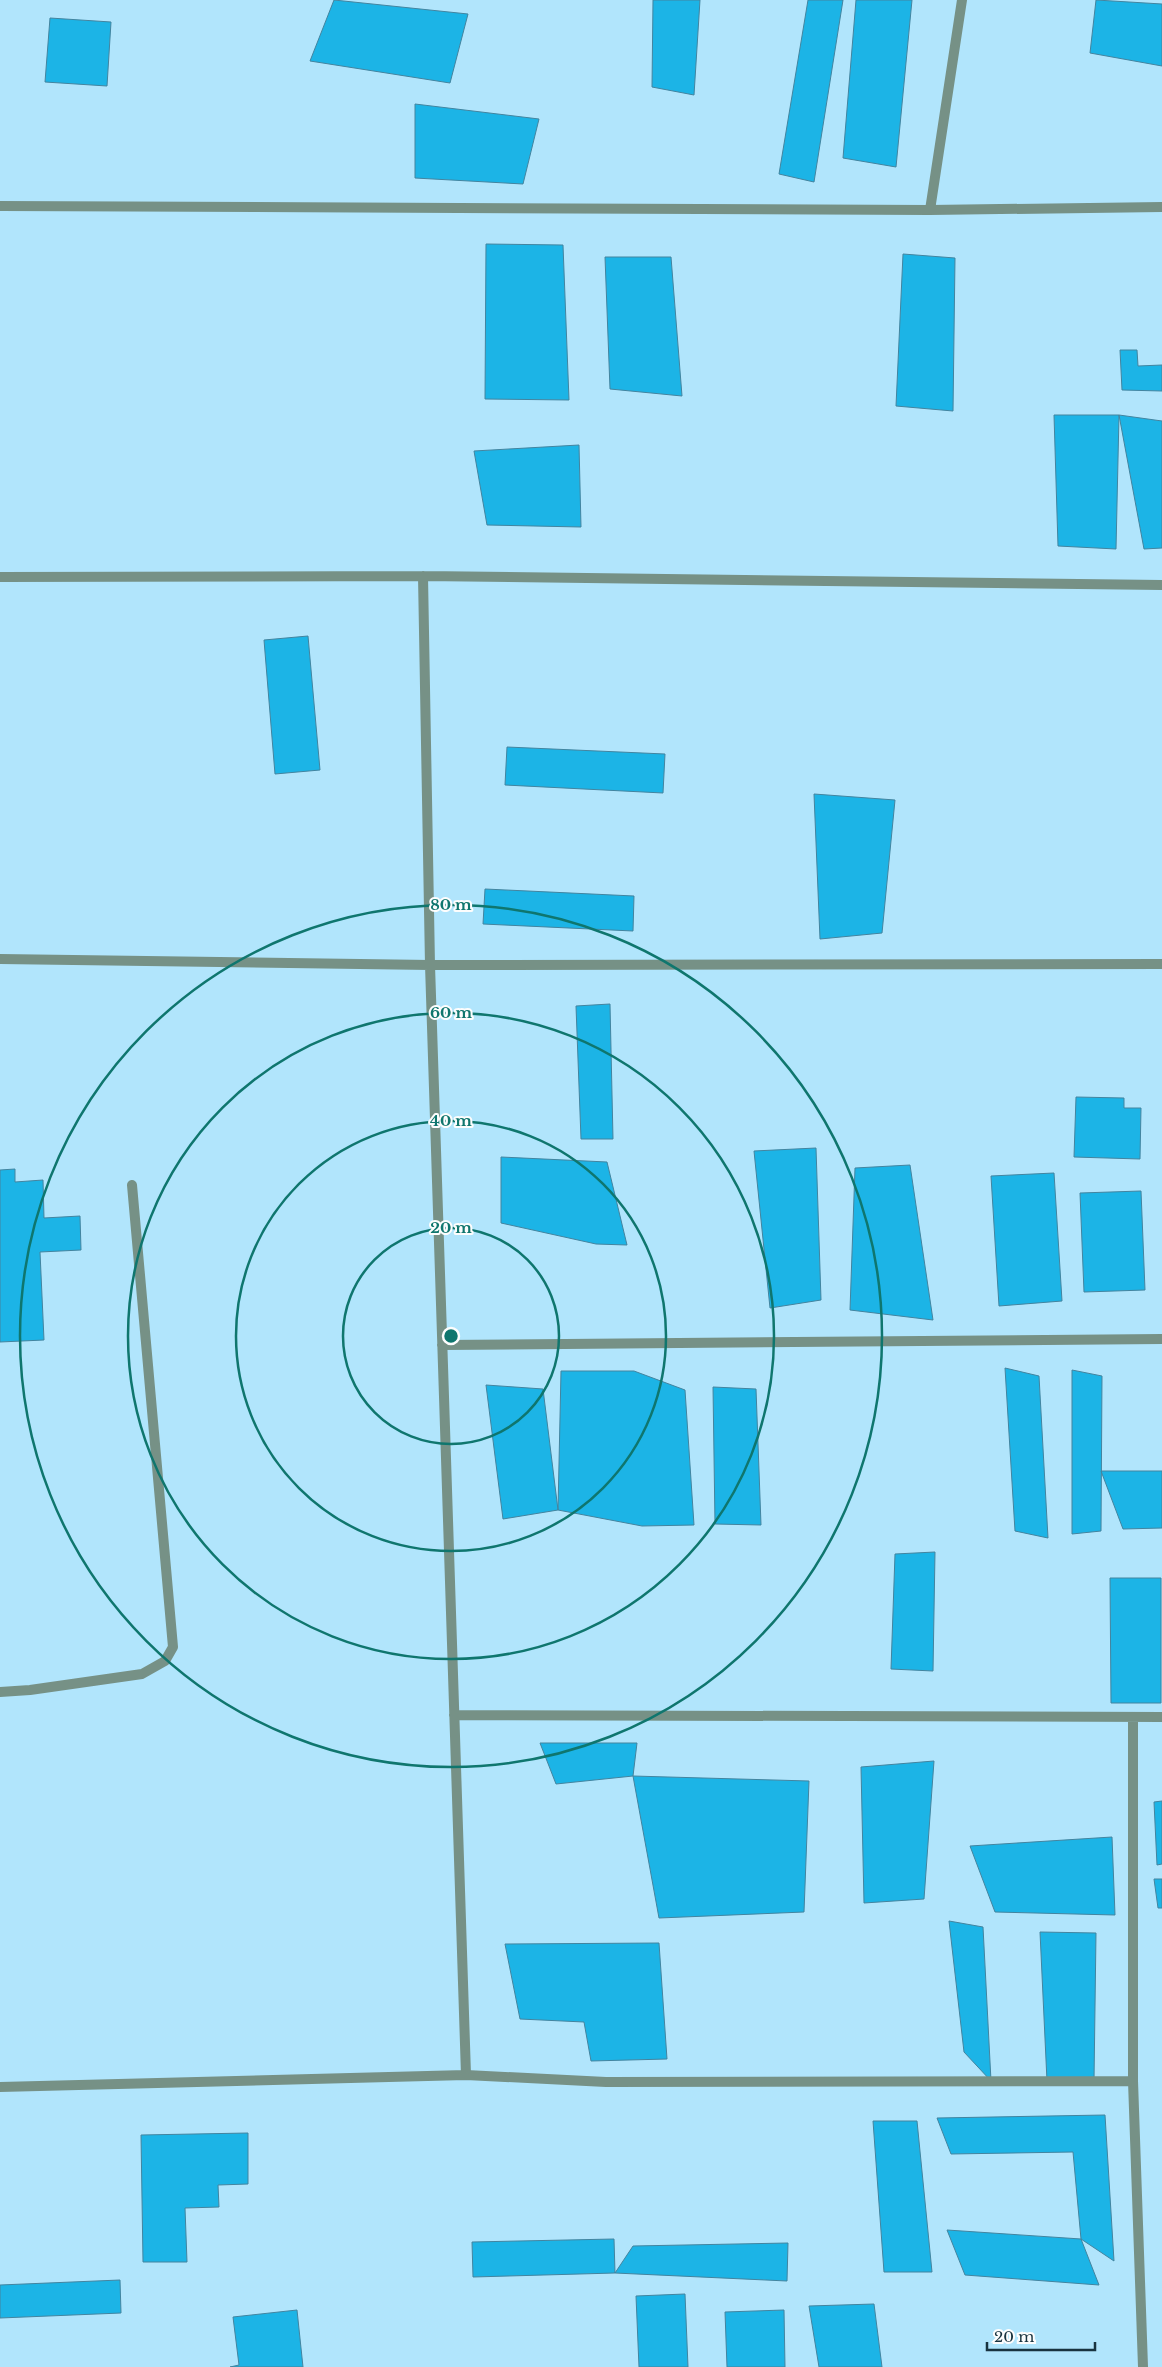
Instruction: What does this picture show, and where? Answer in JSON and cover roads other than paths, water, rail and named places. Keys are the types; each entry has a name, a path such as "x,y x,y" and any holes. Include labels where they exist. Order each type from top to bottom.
{"street":[{"path":"930,210 962,0"},
{"path":"0,206 930,210 1162,207"},
{"path":"0,578 423,576 1162,585"},
{"path":"423,576 430,965 466,2075"},
{"path":"0,959 430,965 1162,964"},
{"path":"0,1692 30,1690 142,1674 165,1661 173,1647 132,1185"},
{"path":"442,1345 1162,1338"},
{"path":"454,1715 1162,1717"},
{"path":"1133,1717 1133,2081 1143,2367"},
{"path":"0,2087 466,2075 606,2082 1133,2081"}]}
